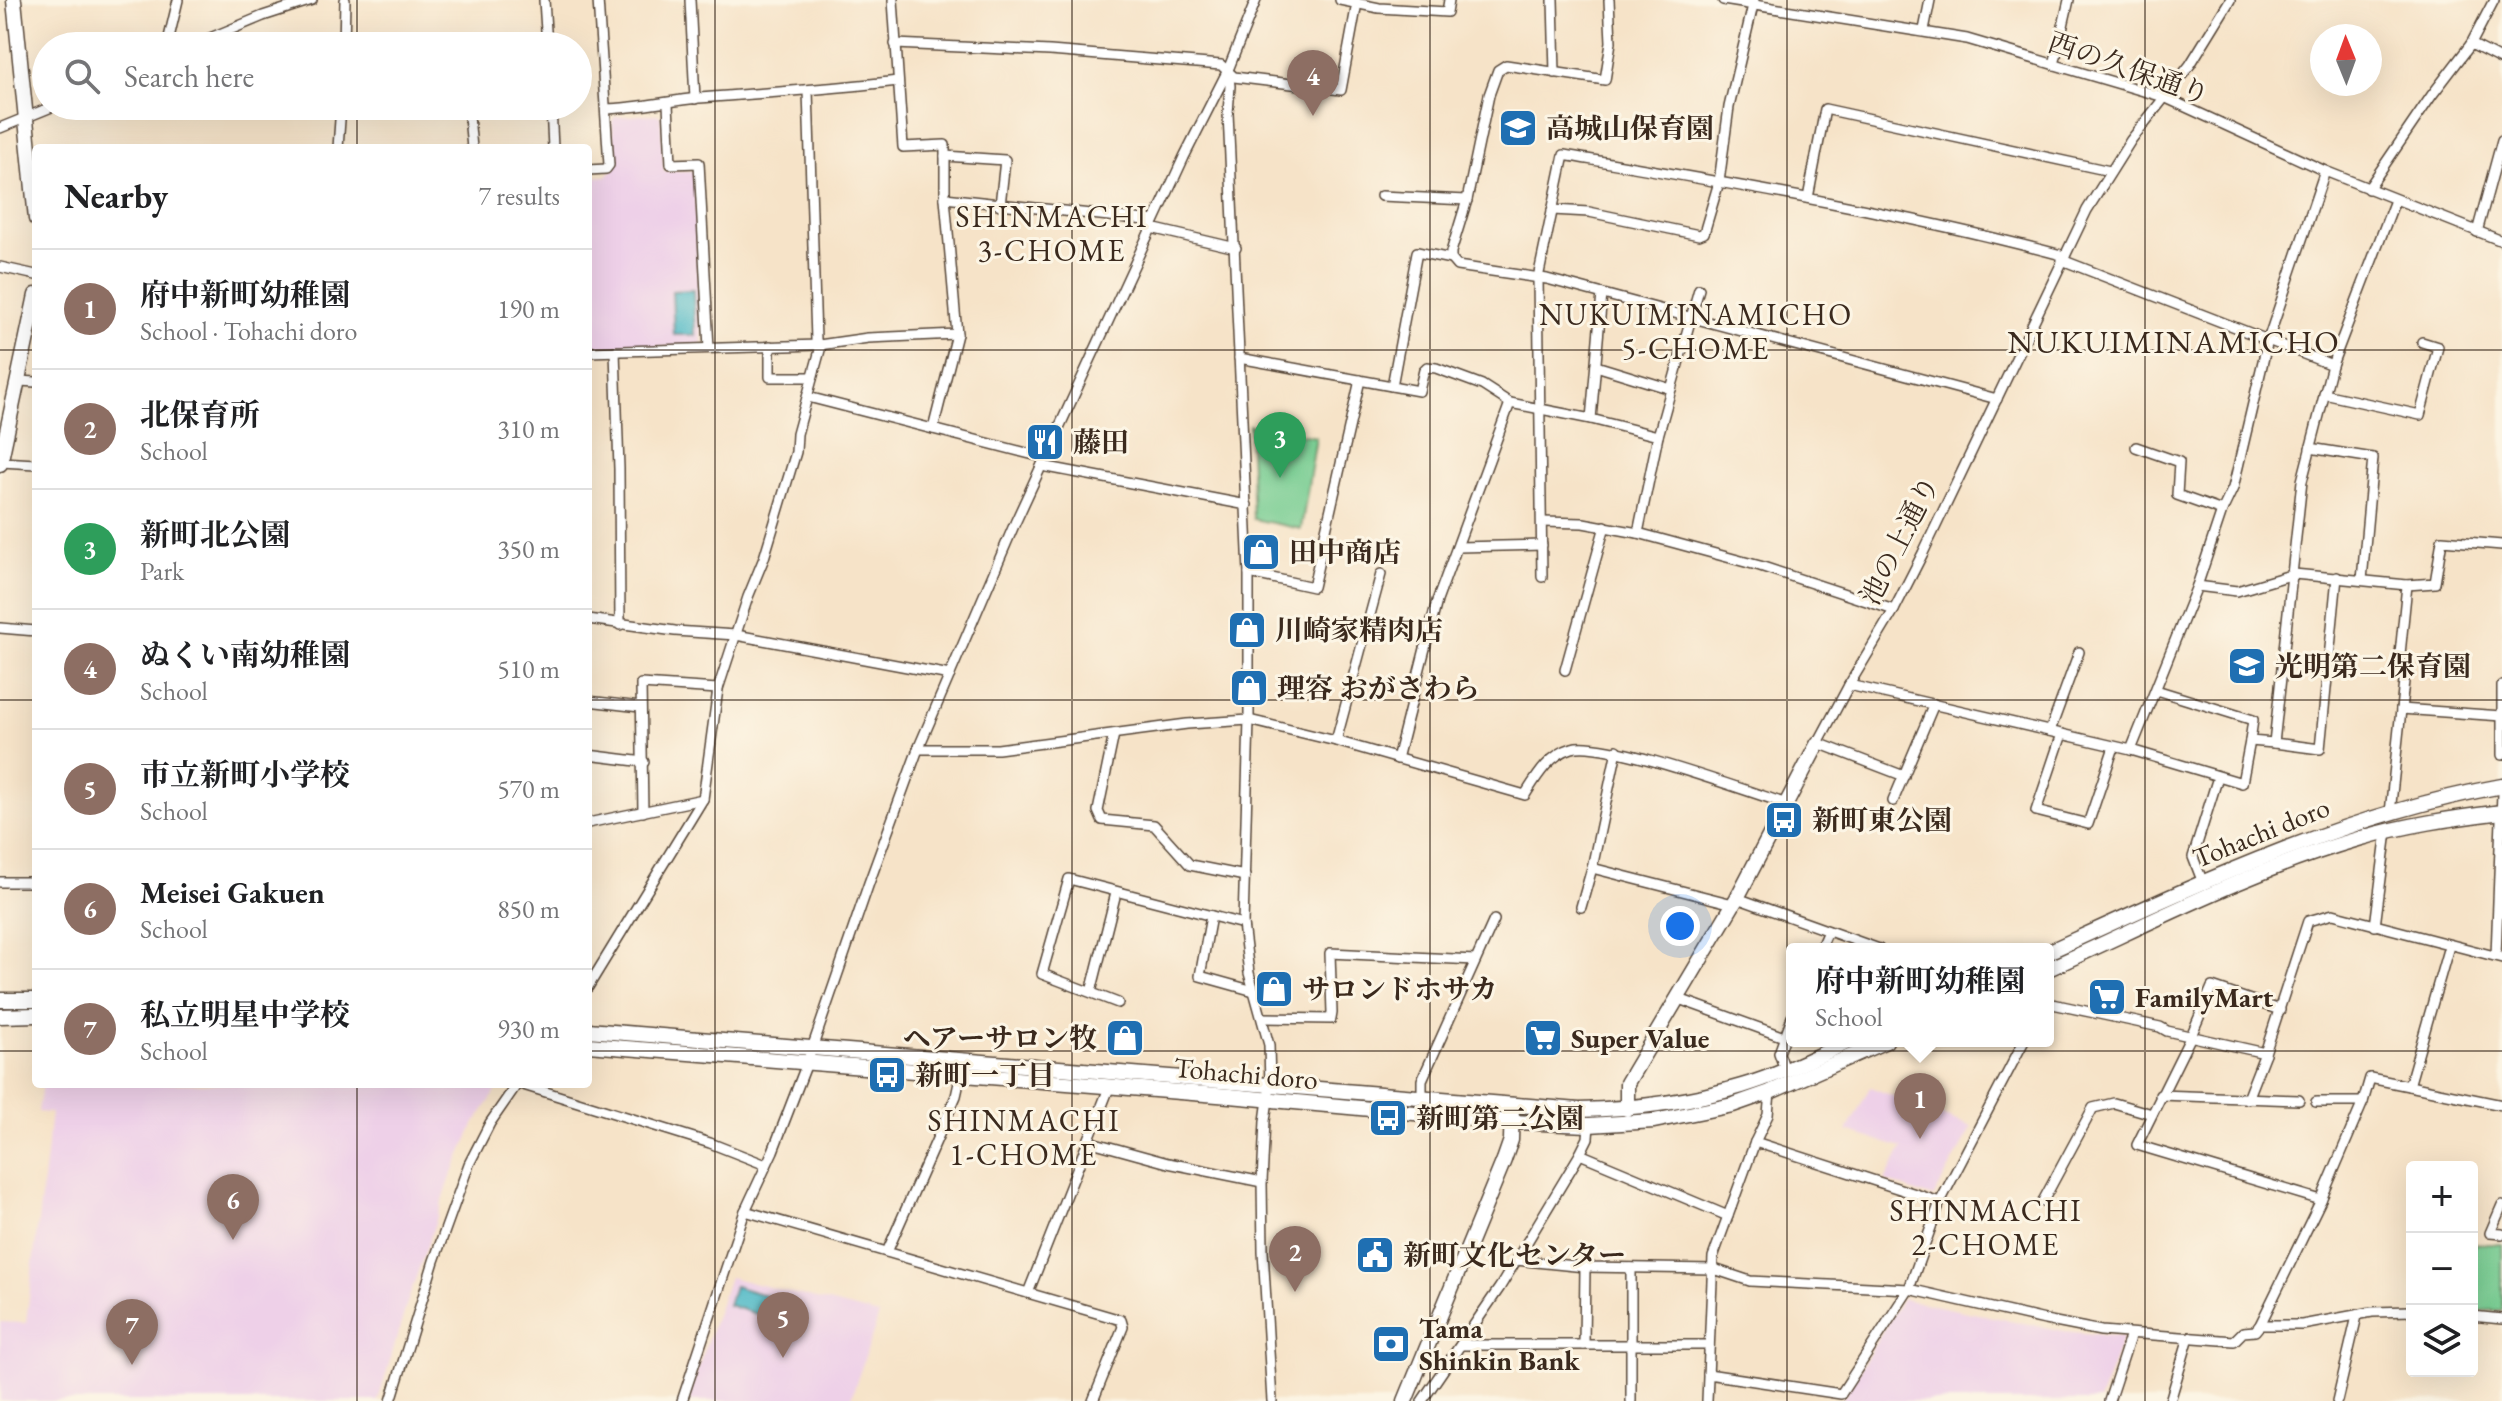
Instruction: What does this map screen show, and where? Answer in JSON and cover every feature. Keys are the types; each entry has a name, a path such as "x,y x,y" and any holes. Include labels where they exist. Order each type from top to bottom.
{"main road":[{"path":"14,0 32,174"},
{"path":"0,463 32,315"},
{"name":"池の上通り","path":"1627,1109 1627,1083 1735,901 1818,743"},
{"name":"Tohachi doro","path":"2054,949 2298,843 2390,813 2502,786"},
{"name":"Tohachi doro","path":"2054,966 2295,860 2387,831 2502,812"},
{"path":"0,1000 32,1000"},
{"path":"0,1016 32,1015"},
{"name":"Tohachi doro","path":"592,1030 961,1074 1109,1088 1422,1099 1566,1110 1627,1109 1695,1099 1745,1085 1837,1047"},
{"name":"Tohachi doro","path":"592,1045 810,1056 1269,1092 1512,1122 1589,1125 1680,1117 1733,1105 1872,1047"},
{"path":"1405,1401 1504,1160 1511,1140 1512,1105"}],"street":[{"path":"170,32 178,0"},
{"path":"225,32 297,2 312,0"},
{"path":"344,32 345,0"},
{"path":"544,0 546,32"},
{"path":"592,170 606,169 609,165 598,0"},
{"path":"690,0 695,99"},
{"path":"893,0 903,147 945,145 945,198 957,334 933,429"},
{"path":"682,1401 745,1211 810,1056 918,749 1015,523 1228,70 1256,0"},
{"path":"1340,0 1379,8 1447,12 1449,0"},
{"path":"1553,0 1555,73"},
{"path":"1451,259 1489,95 1498,70 1506,65 1605,80 1611,42 1609,0"},
{"name":"西の久保通り","path":"1723,0 1967,39 2164,97 2325,171 2502,241"},
{"path":"1924,30 1930,0"},
{"path":"2054,65 2069,0"},
{"name":"池の上通り","path":"1818,743 1894,610 2087,210 2110,171 2190,65 2230,0"},
{"path":"2368,189 2471,44 2494,0"},
{"path":"895,44 1050,51 1221,65 1234,77 1341,90 1357,3"},
{"path":"1552,210 1589,212 1699,235 1704,233 1719,182 1729,107 1754,3"},
{"path":"2471,44 2502,60"},
{"path":"1228,70 1249,573 1249,720 1243,924 1249,973 1269,1045 1262,1182 1272,1401"},
{"path":"606,109 898,81"},
{"path":"592,980 703,799 718,689 796,452 797,434 819,345 816,340 808,91"},
{"path":"668,104 671,164 699,163 709,348"},
{"path":"1808,198 1825,109 2110,171"},
{"path":"0,128 32,116"},
{"path":"338,144 340,120"},
{"path":"469,120 472,144"},
{"path":"552,120 553,144"},
{"path":"2477,232 2502,140"},
{"path":"1542,577 1538,278 1564,155 1808,198 1968,231 2064,258 2332,365"},
{"path":"945,156 1005,160 1000,205"},
{"path":"2131,750 2233,488 2268,340 2325,171"},
{"path":"1381,196 1467,200"},
{"path":"945,198 1153,225 1236,248"},
{"path":"2274,743 2302,481 2332,365 2395,200"},
{"path":"1392,386 1417,252 1451,259 1457,266 1538,278 1602,294 1997,399"},
{"path":"0,267 32,274"},
{"path":"1638,533 1658,436 1699,289"},
{"path":"1591,419 1602,294"},
{"path":"592,352 819,345 868,338 957,334"},
{"path":"2324,394 2420,415 2438,347 2422,342"},
{"path":"770,346 770,377 812,377"},
{"path":"615,351 620,625"},
{"path":"1239,358 1419,391 1424,370 1436,368 1482,385 1510,403 1658,436"},
{"path":"1596,366 1671,389"},
{"path":"1249,573 1313,587 1360,380"},
{"path":"19,381 32,382"},
{"path":"808,397 1044,462 1247,505"},
{"path":"1397,759 1437,601 1510,403"},
{"path":"2136,447 2179,462 2177,495 2222,511"},
{"path":"2310,448 2373,458 2362,580"},
{"path":"0,463 32,464"},
{"path":"1542,522 1605,526 1638,533 1760,566 1894,610"},
{"path":"1565,670 1605,526"},
{"path":"2197,586 2237,591 2294,574 2407,585 2435,583 2442,540 2502,545"},
{"path":"1458,547 1542,545"},
{"path":"1336,741 1381,574"},
{"path":"2250,741 2320,749 2337,577"},
{"path":"2390,813 2405,672 2399,664 2407,585"},
{"path":"592,620 736,635 950,675"},
{"path":"0,628 32,631"},
{"path":"2050,731 2079,652"},
{"path":"643,812 641,684 718,689"},
{"path":"1849,685 2131,750 2242,783 2253,720 2156,690"},
{"path":"2502,686 2502,755"},
{"path":"592,701 640,707"},
{"path":"1893,801 1934,704"},
{"path":"2401,709 2502,716"},
{"path":"918,749 998,749 1187,724 1249,720 1336,741 1525,795 1544,765 1571,748 1586,746 1617,750 1787,804"},
{"path":"1114,734 1098,811 1102,820 1154,825 1190,865 1245,876"},
{"path":"2062,734 2036,811 2088,824 2114,747"},
{"path":"1818,743 1904,776"},
{"path":"1581,907 1617,750"},
{"path":"592,756 644,762"},
{"path":"2203,883 2193,857 2218,777"},
{"path":"2247,1099 2308,921 2333,914 2499,957 2502,793"},
{"path":"592,822 703,799"},
{"path":"2375,926 2387,831"},
{"path":"1592,868 1735,901 1862,943"},
{"path":"1118,1003 1042,974 1069,879 1243,924"},
{"path":"0,882 32,882"},
{"path":"1091,992 1116,893"},
{"path":"1211,916 1200,976 1254,991"},
{"path":"1422,1099 1422,1080 1494,920"},
{"path":"1823,943 1828,931"},
{"path":"2409,1086 2449,946"},
{"path":"1263,1018 1331,1019 1330,953 1475,960"},
{"path":"2280,1010 2212,987 2137,1145 2321,1200"},
{"path":"1679,999 1784,1037"},
{"path":"2054,1004 2265,1053"},
{"path":"1785,1070 1779,1053 1786,1032"},
{"path":"1708,1374 1841,1394 1909,1289 1940,1202 2021,1047"},
{"path":"887,1252 956,1096 961,1074"},
{"path":"1516,1260 1585,1267 1714,1269 1750,1281 1909,1289 2045,1320 2131,1334 2234,1341 2243,1332 2255,1331 2260,1325 2321,1200 2363,1102 2370,1078 2502,1105"},
{"path":"391,1401 434,1261 469,1164 490,1123 516,1088"},
{"path":"532,1088 710,1143 766,1165"},
{"path":"1028,1293 1109,1088"},
{"path":"1707,1401 1713,1257 1768,1115 1770,1092"},
{"path":"2160,1095 2299,1100"},
{"path":"2316,1102 2363,1102"},
{"path":"2043,1201 2093,1108 2114,1103 2152,1114"},
{"path":"1422,1401 1516,1260 1580,1154 1588,1138 1589,1125"},
{"path":"1088,1141 1168,1163 1262,1182"},
{"path":"1755,1142 1940,1202"},
{"path":"1580,1154 1728,1216"},
{"path":"2502,1205 2490,1233 2502,1234"},
{"path":"745,1211 1121,1320 1123,1327 1093,1401"},
{"path":"1584,1345 1585,1267"},
{"path":"1631,1268 1631,1401"},
{"path":"2260,1325 2302,1325 2372,1312 2406,1311"},
{"path":"2337,1401 2357,1316"},
{"path":"2478,1317 2502,1319"},
{"path":"2109,1401 2131,1334"},
{"path":"2170,1401 2189,1337"},
{"path":"1461,1345 1709,1345"}],"shaded area":[{"path":"657,114 661,117 664,171 694,172 701,346 592,348 592,177 607,176 615,167 612,121 615,117"},
{"path":"1870,1087 1972,1127 1933,1198 1885,1181 1902,1148 1847,1131"},
{"path":"41,1088 498,1088 475,1123 451,1177 407,1303 378,1401 0,1401 0,1322 26,1323 51,1113 38,1112"},
{"path":"729,1277 879,1315 850,1401 687,1401"},
{"path":"1902,1299 2064,1331 2123,1337 2099,1401 1841,1401"}],"green space":[{"path":"1249,425 1316,437 1301,529 1253,519"},
{"path":"2478,1244 2502,1244 2502,1310 2478,1311"}],"water":[{"path":"693,290 695,335 674,335 672,291"},
{"path":"734,1286 775,1298 769,1318 728,1305"}],"place":[{"name":"ぬくい南幼稚園","path":"1313,116"},
{"name":"高城山保育園","path":"1518,128"},
{"name":"藤田","path":"1045,442"},
{"name":"新町北公園","path":"1280,478"},
{"name":"田中商店","path":"1261,552"},
{"name":"川崎家精肉店","path":"1247,630"},
{"name":"光明第二保育園","path":"2247,666"},
{"name":"理容 おがさわら","path":"1249,688"},
{"name":"新町東公園","path":"1784,820"},
{"name":"サロンドホサカ","path":"1274,989"},
{"name":"FamilyMart","path":"2107,997"},
{"name":"ヘアーサロン牧","path":"1125,1038"},
{"name":"Super Value","path":"1543,1038"},
{"name":"新町一丁目","path":"887,1075"},
{"name":"新町第二公園","path":"1388,1118"},
{"name":"府中新町幼稚園","path":"1920,1139"},
{"name":"Meisei Gakuen","path":"233,1240"},
{"name":"新町文化センター","path":"1375,1255"},
{"name":"北保育所","path":"1295,1292"},
{"name":"Tama Shinkin Bank","path":"1391,1344"},
{"name":"市立新町小学校","path":"783,1358"},
{"name":"私立明星中学校","path":"132,1365"}],"district":[{"name":"SHINMACHI 3-CHOME","path":"1052,234"},
{"name":"NUKUIMINAMICHO 5-CHOME","path":"1696,332"},
{"name":"NUKUIMINAMICHO","path":"2174,342"},
{"name":"SHINMACHI 1-CHOME","path":"1024,1138"},
{"name":"SHINMACHI 2-CHOME","path":"1986,1228"}]}
